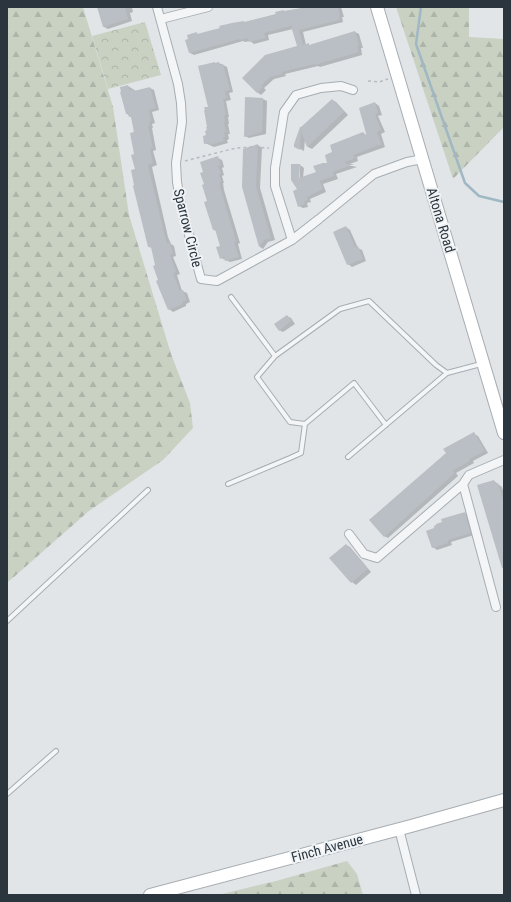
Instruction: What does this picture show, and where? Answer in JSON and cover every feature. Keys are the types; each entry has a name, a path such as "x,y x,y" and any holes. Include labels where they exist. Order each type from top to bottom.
{"main road":[{"name":"Altona Road","path":"377,7 504,433"},
{"name":"Finch Avenue","path":"150,895 504,800"}],"street":[{"name":"Sparrow Circle","path":"157,7 178,84 182,122 176,163 177,182 181,205 201,279 217,281 292,240 374,174 406,162 422,159"},
{"path":"161,19 208,7"},
{"path":"292,240 275,186 277,149 284,112 296,95 321,88 341,86 354,90"},
{"path":"349,534 364,554 377,558 463,484 469,475 504,460"},
{"path":"463,484 496,607"},
{"path":"399,829 416,895"}],"lane":[{"path":"231,297 275,356"},
{"path":"304,424 290,422 257,377 275,356 340,309 369,301 436,365 447,373"},
{"path":"348,457 447,373 483,363"},
{"path":"228,484 300,453 304,424 354,383 386,425"},
{"path":"7,621 148,490"},
{"path":"7,794 56,751"}],"path":[{"path":"368,81 379,82 398,75"},
{"path":"176,163 236,148 254,147 277,149"}],"green space":[{"path":"7,7 83,7 113,107 129,215 171,354 190,403 193,428 163,460 89,511 7,583"},
{"path":"396,7 469,7 469,37 504,39 504,127 453,179"},
{"path":"145,22 161,75 108,89 92,36"},
{"path":"347,861 357,874 363,895 218,895 276,881"}],"building":[{"path":"97,7 125,7 128,19 103,27"},
{"path":"307,7 338,7 340,20 299,30 303,45 309,43 309,45 355,31 359,52 315,65 282,72 282,74 270,77 261,86 263,87 257,93 242,78 265,55 297,46 291,26 264,33 266,38 249,42 248,38 240,39 189,53 185,40 188,39 187,35 220,28 219,26 244,22 276,14 275,12"},
{"path":"219,62 219,65 223,64 230,90 225,91 227,98 223,99 226,115 224,115 226,132 224,132 224,141 209,145 208,143 204,144 203,136 206,135 205,131 207,130 207,127 204,107 208,107 198,66"},
{"path":"128,85 129,90 134,89 134,91 150,87 156,108 149,110 151,121 149,122 150,126 148,126 153,148 150,149 153,163 148,165 164,233 167,243 170,243 173,254 170,255 176,272 173,273 180,291 183,290 187,300 182,302 183,304 168,310 156,281 158,280 153,266 155,265 151,247 148,247 133,186 131,170 135,169 131,155 134,154 130,133 134,132 131,117 129,117 128,113 126,114 120,92 120,87"},
{"path":"245,97 263,98 262,132 244,137"},
{"path":"332,99 344,112 307,147 301,131 300,150 294,147 300,127"},
{"path":"375,102 378,113 375,114 381,130 377,132 382,145 353,155 355,158 345,162 346,164 354,164 333,172 334,176 320,181 323,189 307,197 308,200 304,201 305,204 298,207 293,191 297,189 291,180 291,164 300,164 299,178 316,172 313,166 327,163 325,155 332,152 330,145 363,132 367,137 359,108"},
{"path":"258,144 256,186 271,238 264,240 259,247 242,187 243,149"},
{"path":"218,156 221,165 218,166 221,173 219,174 221,181 220,187 236,241 234,242 239,257 225,261 224,257 220,259 216,247 220,246 204,202 207,201 202,185 204,184 200,173 203,172 200,162"},
{"path":"346,226 355,247 358,246 363,259 347,265 333,232"},
{"path":"287,315 291,321 279,331 274,324"},
{"path":"474,432 485,451 469,459 470,461 452,471 455,473 384,537 369,520 446,453 443,449"},
{"path":"494,480 496,484 498,483 504,503 504,568 502,568 477,485"},
{"path":"465,512 471,533 448,540 448,543 432,548 426,531 434,528 436,524 442,522 441,519"},
{"path":"346,544 368,569 351,583 329,558"}],"waterway":[{"path":"421,7 416,44 465,183 479,196 504,202"}]}
